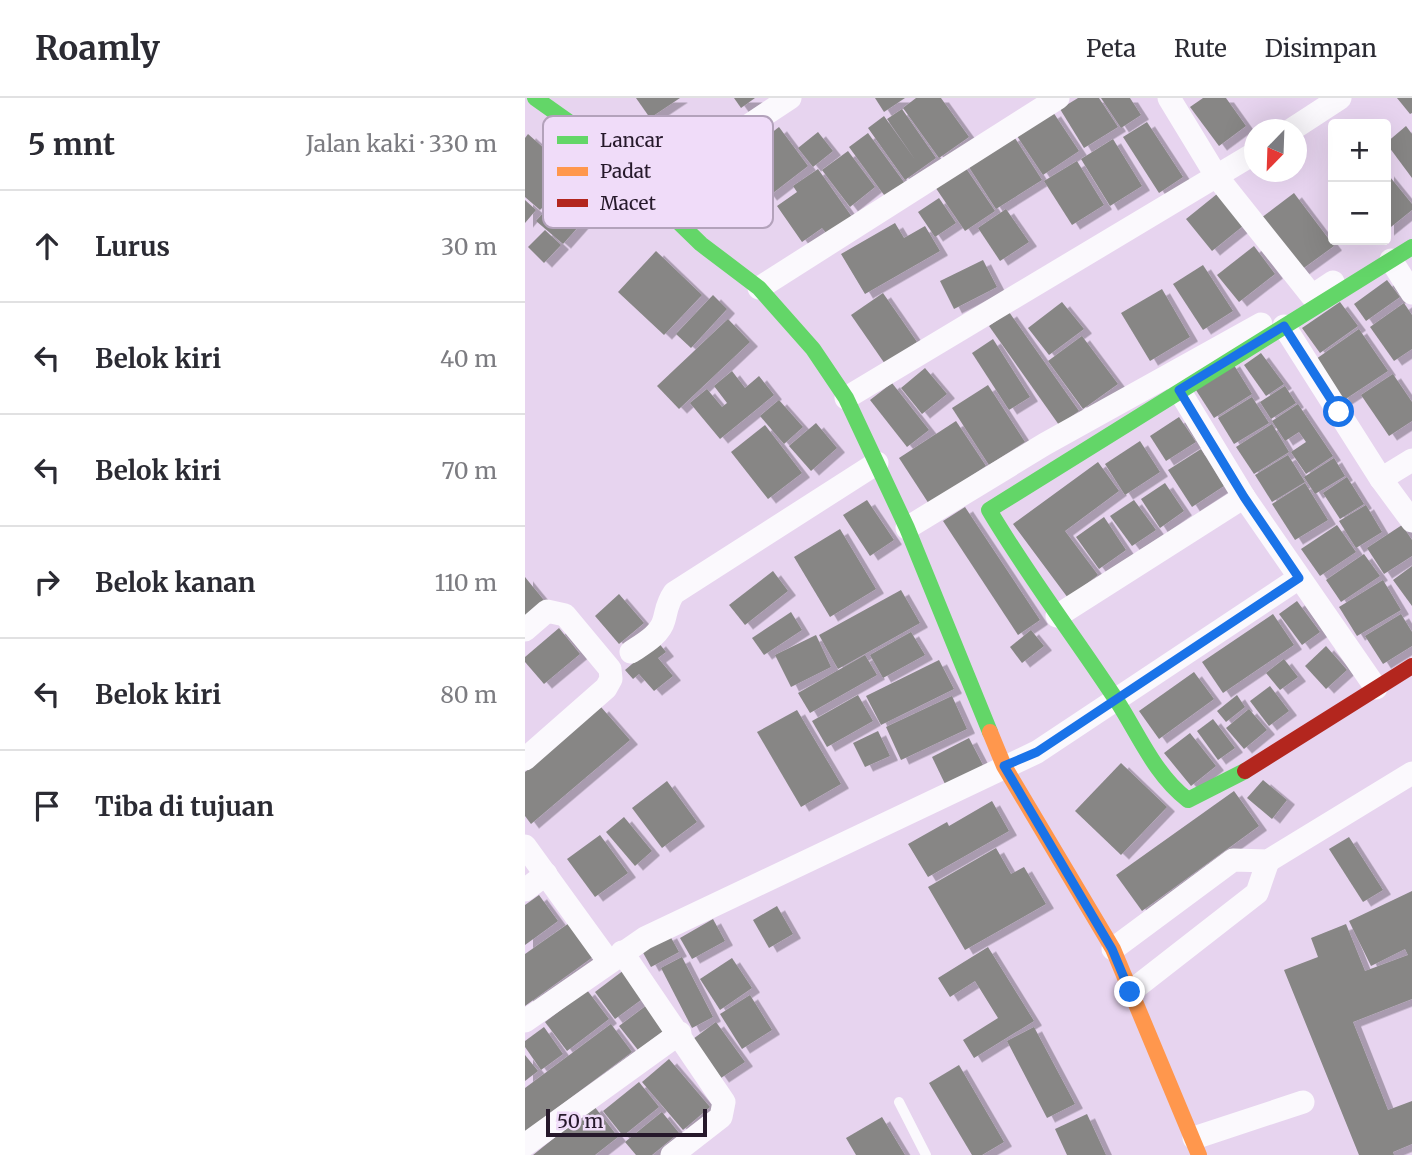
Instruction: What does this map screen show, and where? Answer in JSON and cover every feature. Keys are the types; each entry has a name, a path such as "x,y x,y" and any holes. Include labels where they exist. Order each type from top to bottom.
{"main road":[{"path":"535,98 560,116"},
{"path":"685,228 701,244 759,288 813,349 846,398 907,528 1004,766 1112,949 1197,1146"},
{"path":"1399,249 1284,326 989,510 1056,616 1176,790 1188,800 1226,783 1412,666"}],"street":[{"path":"763,116 790,98"},
{"path":"759,288 1058,98"},
{"path":"1169,98 1217,177 1313,296"},
{"path":"1307,120 1340,98"},
{"path":"846,398 1244,160"},
{"path":"907,528 1045,444 1399,249 1412,293"},
{"path":"1284,326 1381,479 1412,521"},
{"path":"1179,390 1244,497 1376,688"},
{"path":"1381,479 1412,460"},
{"path":"631,652 652,638 662,627 668,601 674,593 877,463"},
{"path":"1056,616 1244,497"},
{"path":"525,1021 645,938 1037,752 1299,578"},
{"path":"525,630 547,611 565,615 610,668 611,679 606,688 525,759"},
{"path":"1112,949 1233,860 1268,861 1412,773"},
{"path":"525,846 680,1034 725,1102 721,1117 672,1155"},
{"path":"1130,992 1257,893 1268,861"},
{"path":"525,890 546,874"},
{"path":"525,1145 680,1034"},
{"path":"1197,1146 1303,1102"}],"lane":[{"path":"899,1102 926,1155"}],"building":[{"path":"636,98 680,98 653,116 649,116"},
{"path":"734,98 755,98 741,108"},
{"path":"875,98 905,98 884,112"},
{"path":"916,98 941,98 969,137 939,158 903,108"},
{"path":"1078,98 1099,98 1118,127 1084,148 1060,109"},
{"path":"1101,98 1130,98 1141,115 1121,128"},
{"path":"1203,98 1226,98 1244,123 1244,127 1219,146 1190,107"},
{"path":"1397,98 1412,98 1412,113 1410,114"},
{"path":"902,109 936,158 905,180 868,128 884,116 916,161 887,119"},
{"path":"1053,112 1079,151 1043,175 1017,136"},
{"path":"1147,122 1183,177 1159,193 1123,137"},
{"path":"1406,126 1412,134 1412,178 1391,150 1391,139"},
{"path":"779,127 808,166 773,193 773,132"},
{"path":"818,132 833,151 813,167 798,148"},
{"path":"868,133 906,185 887,199 849,147"},
{"path":"528,134 543,147 543,207 540,210 525,197 525,138"},
{"path":"1013,135 1042,180 996,209 967,164"},
{"path":"1113,139 1142,186 1110,206 1081,159"},
{"path":"848,151 875,187 850,207 822,170"},
{"path":"961,161 995,211 965,231 931,181"},
{"path":"1077,161 1104,205 1072,225 1044,181"},
{"path":"818,169 852,217 827,234 822,228 802,242 777,206 797,192 793,186"},
{"path":"1391,178 1412,204 1412,210 1391,227"},
{"path":"1294,193 1328,238 1328,245 1334,246 1301,270 1261,218"},
{"path":"1217,194 1243,226 1212,251 1186,219"},
{"path":"939,198 956,223 935,237 918,212"},
{"path":"525,200 536,210 525,223"},
{"path":"1006,209 1029,242 1000,261 978,228"},
{"path":"543,213 543,227 536,221"},
{"path":"895,223 904,238 925,226 940,251 865,294 841,254"},
{"path":"544,228 577,228 563,244"},
{"path":"545,230 561,245 544,263 528,247"},
{"path":"1254,246 1275,274 1239,302 1217,275"},
{"path":"656,251 702,295 664,335 618,292"},
{"path":"983,260 997,287 954,309 940,281"},
{"path":"1203,265 1233,311 1203,330 1173,284"},
{"path":"1387,280 1400,297 1366,321 1354,304"},
{"path":"1162,289 1190,337 1150,361 1121,313"},
{"path":"883,293 917,342 885,364 851,315"},
{"path":"713,295 727,309 691,348 676,334"},
{"path":"1062,302 1084,329 1049,355 1028,328"},
{"path":"1340,302 1358,326 1320,353 1302,328"},
{"path":"1404,303 1412,315 1412,349 1394,361 1370,327"},
{"path":"1009,312 1079,411 1059,425 989,326"},
{"path":"728,319 750,342 679,409 657,386"},
{"path":"1359,329 1388,371 1344,400 1316,359"},
{"path":"1082,336 1118,384 1083,409 1048,361"},
{"path":"993,339 1030,397 1009,410 972,353"},
{"path":"1261,353 1284,384 1266,396 1244,365"},
{"path":"1232,362 1252,394 1214,418 1194,387"},
{"path":"925,368 947,394 922,414 901,388"},
{"path":"732,371 745,388 759,376 774,395 720,439 690,403 707,389 722,407 727,403 714,386"},
{"path":"1393,374 1412,402 1412,421 1389,436 1361,395"},
{"path":"892,383 929,430 907,447 870,400"},
{"path":"988,385 1025,442 989,465 952,408"},
{"path":"1285,386 1296,403 1271,419 1260,402"},
{"path":"1252,397 1269,423 1234,444 1218,418"},
{"path":"779,400 803,427 784,444 760,416"},
{"path":"1298,404 1333,456 1306,474 1291,452 1306,442 1299,432 1285,441 1272,421"},
{"path":"1179,417 1196,442 1166,461 1150,436"},
{"path":"956,421 986,466 929,504 899,458"},
{"path":"816,423 837,448 811,471 789,446"},
{"path":"1272,424 1289,452 1254,474 1236,447"},
{"path":"765,425 802,473 768,499 731,452"},
{"path":"1140,441 1160,472 1125,495 1105,464"},
{"path":"1201,449 1224,486 1192,507 1168,470"},
{"path":"1288,455 1305,482 1272,502 1255,475"},
{"path":"1334,458 1345,476 1315,494 1304,477"},
{"path":"1098,462 1119,491 1065,531 1098,575 1068,598 1013,524"},
{"path":"1347,477 1364,504 1340,519 1323,493"},
{"path":"1165,483 1184,511 1160,528 1141,499"},
{"path":"1305,483 1328,520 1295,540 1272,504"},
{"path":"867,500 894,540 870,556 843,515"},
{"path":"1134,500 1156,530 1132,546 1110,516"},
{"path":"1366,505 1382,532 1356,548 1339,521"},
{"path":"965,507 1040,620 1018,635 943,521"},
{"path":"1104,517 1126,550 1099,569 1076,537"},
{"path":"1337,525 1356,552 1320,576 1301,549"},
{"path":"1402,525 1412,540 1412,556 1384,574 1367,548"},
{"path":"840,529 876,589 830,617 794,557"},
{"path":"1364,554 1380,576 1341,602 1326,580"},
{"path":"1412,566 1412,606 1393,580"},
{"path":"773,571 788,591 745,625 729,605"},
{"path":"525,577 547,604 525,622"},
{"path":"1383,580 1401,610 1357,636 1339,607"},
{"path":"901,590 920,623 838,669 819,635"},
{"path":"619,594 644,623 619,644 595,616"},
{"path":"1297,601 1320,632 1302,645 1279,614"},
{"path":"791,612 802,630 764,655 752,638"},
{"path":"1273,614 1294,645 1223,693 1202,662"},
{"path":"1401,614 1412,632 1412,646 1383,664 1365,636"},
{"path":"559,628 580,654 544,684 525,662 525,657"},
{"path":"1031,630 1044,646 1022,663 1010,647"},
{"path":"911,632 925,655 883,678 870,655"},
{"path":"816,635 831,667 791,687 775,655"},
{"path":"658,642 666,652 658,658 673,676 654,691 639,674 633,679 625,670"},
{"path":"1326,646 1347,670 1326,689 1305,666"},
{"path":"865,655 877,675 810,713 798,693"},
{"path":"1284,659 1298,677 1280,690 1266,673"},
{"path":"939,660 954,689 881,725 866,696"},
{"path":"1194,672 1214,699 1159,739 1139,711"},
{"path":"1270,686 1289,711 1269,726 1250,701"},
{"path":"858,695 873,721 827,747 812,721"},
{"path":"1237,695 1245,707 1226,722 1217,711"},
{"path":"952,696 967,729 901,760 886,727"},
{"path":"601,707 630,740 531,824 525,816 525,772"},
{"path":"1249,709 1267,730 1244,749 1226,728"},
{"path":"797,710 841,784 801,807 757,732"},
{"path":"1213,719 1235,748 1218,760 1197,731"},
{"path":"878,731 890,756 865,767 853,743"},
{"path":"1190,733 1216,766 1191,786 1164,753"},
{"path":"969,738 984,767 946,786 932,757"},
{"path":"1121,763 1167,807 1121,855 1075,811"},
{"path":"1263,780 1287,800 1272,819 1247,798"},
{"path":"667,781 697,822 662,848 632,808"},
{"path":"1234,791 1259,826 1142,911 1116,875"},
{"path":"992,801 1009,831 928,877 908,844 947,822 949,826"},
{"path":"624,817 652,851 635,866 606,832"},
{"path":"600,835 628,873 595,897 567,859"},
{"path":"1349,837 1383,890 1363,902 1329,849"},
{"path":"996,848 1011,874 1024,867 1046,904 965,950 928,887"},
{"path":"1412,891 1412,999 1353,1022 1388,1110 1412,1101 1412,1144 1393,1152 1394,1155 1359,1155 1284,970 1318,957 1311,938 1346,924 1365,971 1408,955 1405,949 1371,966 1349,921"},
{"path":"539,895 558,921 525,945 525,905"},
{"path":"777,906 793,934 769,948 753,920"},
{"path":"713,919 725,941 692,959 680,938"},
{"path":"572,921 597,954 525,1006 525,954"},
{"path":"669,934 679,952 651,967 641,949"},
{"path":"988,947 1034,1021 974,1058 963,1040 998,1018 975,981 950,997 938,978"},
{"path":"682,957 713,1017 692,1028 661,968"},
{"path":"732,958 752,988 720,1010 700,979"},
{"path":"624,970 645,997 615,1019 595,992"},
{"path":"587,990 609,1019 567,1051 545,1022"},
{"path":"750,995 772,1030 742,1049 720,1014"},
{"path":"647,1005 666,1029 638,1050 619,1026"},
{"path":"716,1022 745,1062 721,1078 693,1039"},
{"path":"611,1024 632,1052 525,1132 525,1088"},
{"path":"544,1027 563,1054 541,1070 525,1047 525,1041"},
{"path":"1034,1027 1075,1104 1047,1118 1007,1041"},
{"path":"525,1055 538,1071 525,1081"},
{"path":"669,1059 710,1107 683,1130 642,1082"},
{"path":"959,1065 1004,1142 982,1155 972,1155 929,1083"},
{"path":"639,1082 659,1107 623,1136 603,1111"},
{"path":"594,1106 618,1137 595,1155 533,1155"},
{"path":"662,1112 679,1133 652,1155 636,1155 625,1142"},
{"path":"1087,1114 1106,1155 1067,1155 1055,1129"},
{"path":"882,1117 905,1155 856,1155 846,1138"}],"traffic: fast":[{"path":"535,98 560,116"},
{"path":"685,228 701,244 759,288 813,349 846,398 907,528 990,732"},
{"path":"1245,771 1188,800 1176,790 1148,754 1117,701 989,510 1412,247"}],"traffic: slow":[{"path":"990,732 1004,766 1113,949 1199,1155"}],"traffic: jam":[{"path":"1245,771 1412,666"}],"route":[{"path":"1130,992 1112,949 1004,766 1037,752 1299,578 1244,497 1179,390 1284,326 1339,412"}]}
